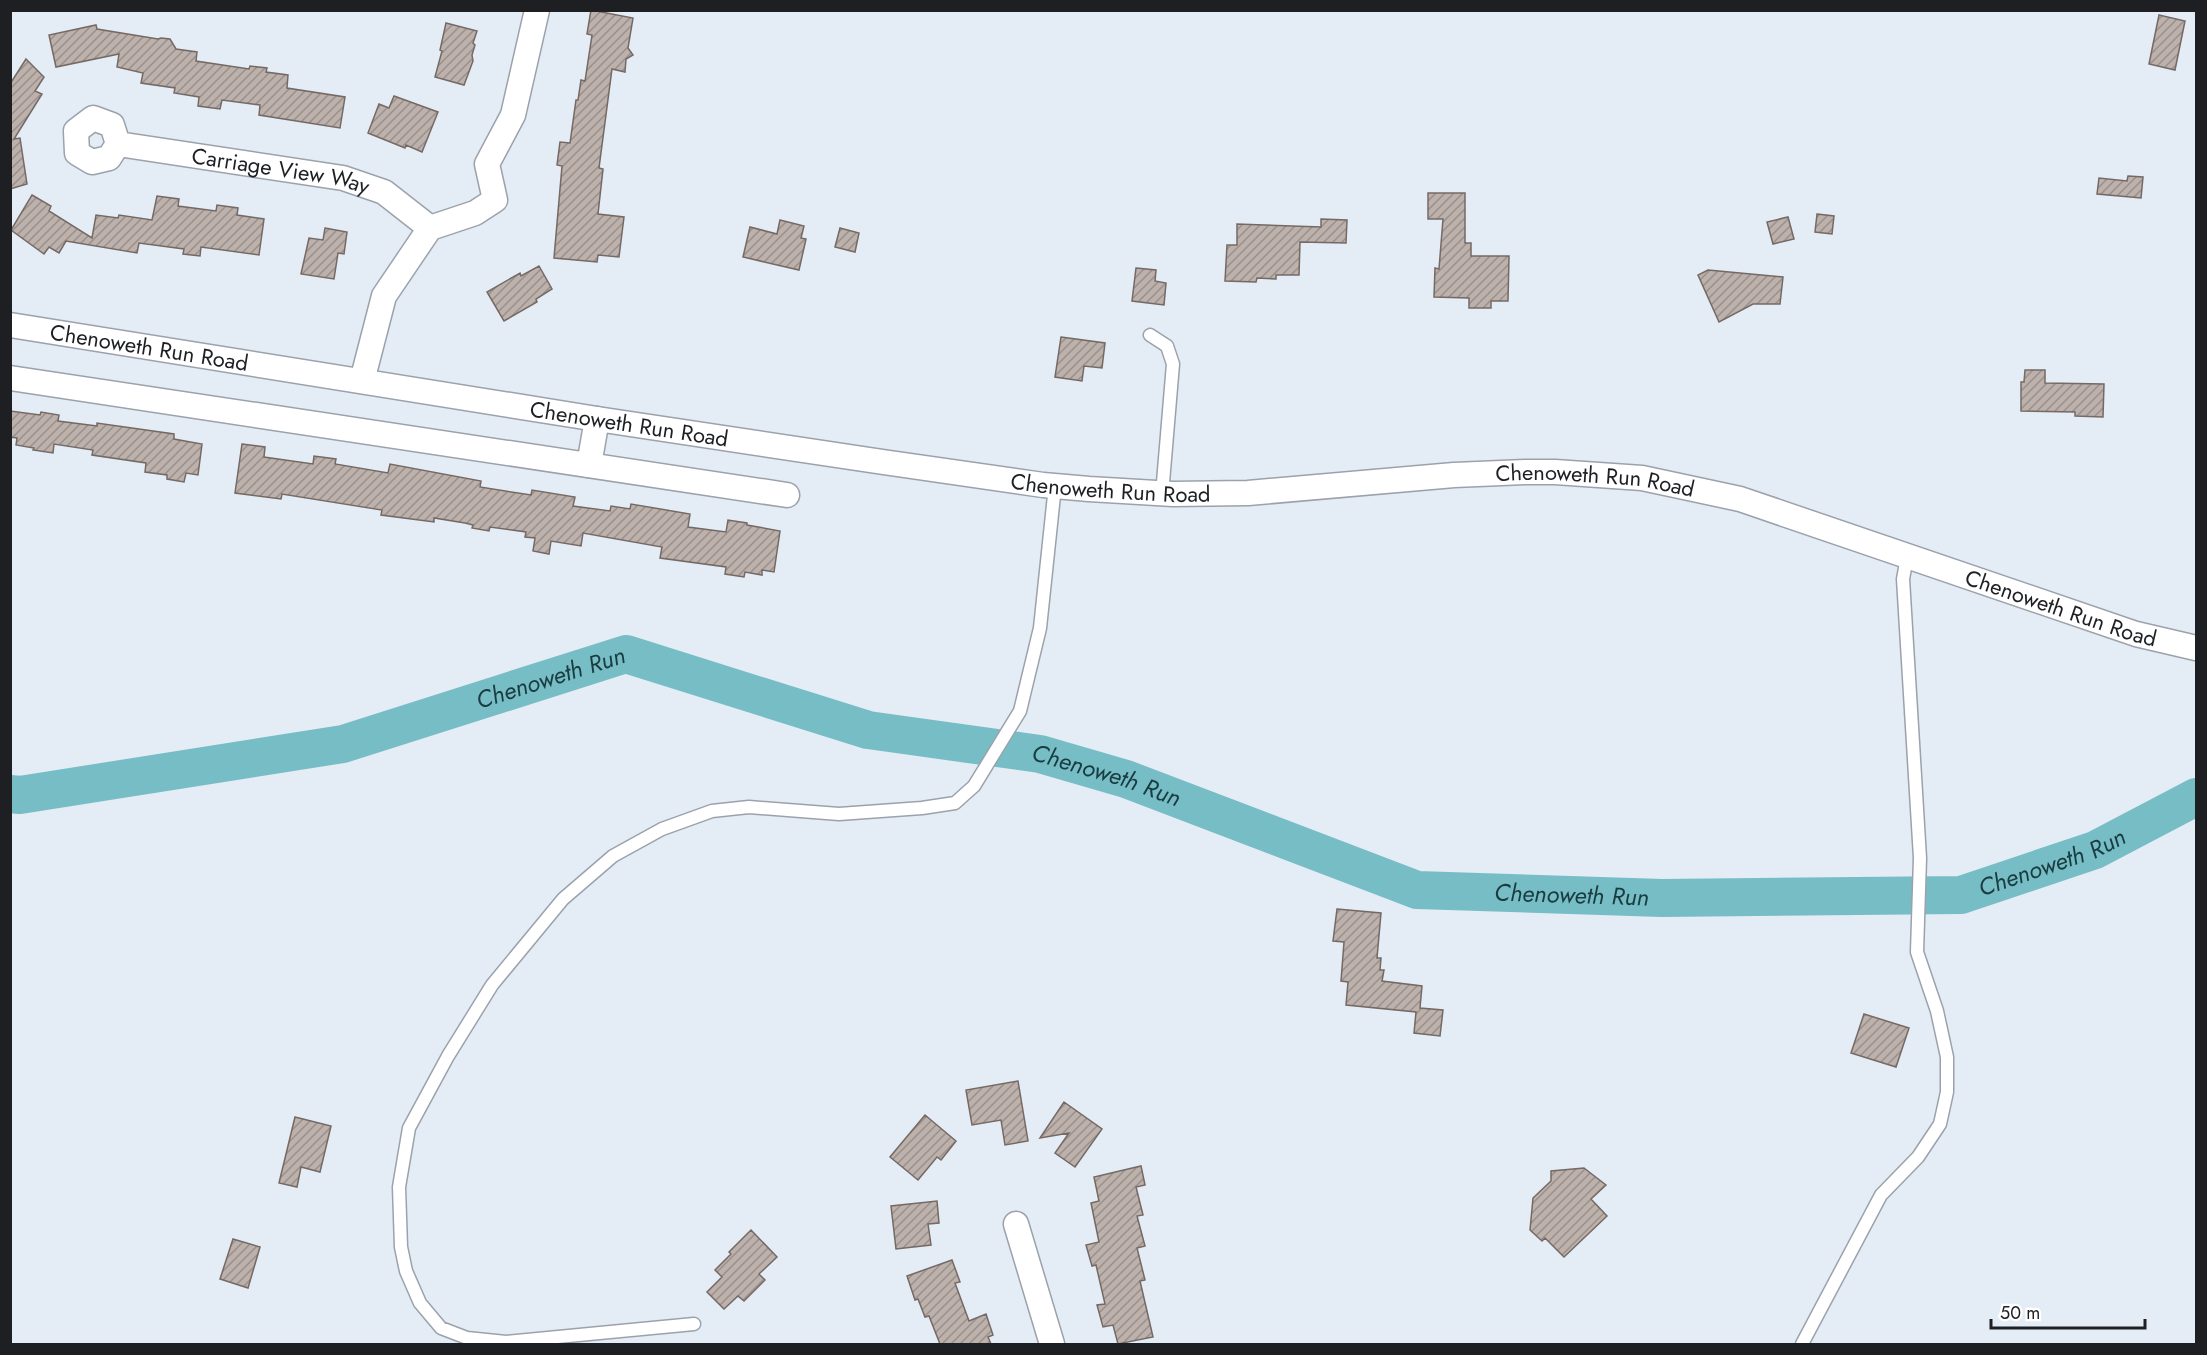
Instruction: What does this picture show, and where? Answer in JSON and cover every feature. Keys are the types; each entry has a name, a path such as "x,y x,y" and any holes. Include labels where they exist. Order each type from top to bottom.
{"street":[{"path":"362,381 384,296 430,228 475,213 495,200 487,164 513,115 537,10"},
{"name":"Carriage View Way","path":"118,144 343,178 384,192 430,228"},
{"name":"Chenoweth Run Road","path":"10,325 597,419 1055,486 1162,494 1248,493 1454,475 1526,472 1642,478 1740,499 2136,634 2196,648"},
{"path":"10,378 787,495"},
{"path":"589,465 597,419"},
{"path":"1016,1224 1052,1344"}],"lane":[{"path":"1150,334 1167,346 1173,364 1162,494"},
{"path":"693,1324 506,1342 467,1338 441,1328 420,1303 406,1271 401,1247 399,1187 409,1128 448,1056 492,986 563,899 613,856 662,829 712,811 749,807 839,814 922,808 955,803 974,786 1020,711 1040,628 1055,486"},
{"path":"1802,1344 1881,1195 1918,1157 1940,1124 1947,1092 1947,1057 1936,1011 1917,952 1920,858 1903,579 1906,556"}],"building":[{"path":"591,10 633,18 628,48 633,55 626,59 625,72 612,69 599,168 603,169 598,214 624,217 619,257 598,255 597,262 554,258 562,166 557,165 560,142 570,143 576,100 578,100 581,80 585,81 592,35 587,34"},
{"path":"2159,15 2185,21 2175,70 2149,64"},
{"path":"446,23 477,31 473,43 475,45 473,61 464,85 435,77"},
{"path":"96,25 97,29 170,39 176,49 197,52 196,61 249,69 250,66 267,68 266,72 288,75 287,88 345,97 340,128 259,115 260,105 222,100 220,109 198,106 199,97 174,93 175,88 141,83 143,73 117,67 119,54 56,67 49,35"},
{"path":"26,59 44,77 35,91 42,94 14,139 20,138 27,184 10,189 10,84"},
{"path":"394,96 438,112 422,152 406,145 405,148 368,133 379,104 389,108"},
{"path":"2128,176 2143,177 2141,198 2097,194 2099,178 2127,181"},
{"path":"1428,193 1465,193 1465,243 1471,243 1471,256 1509,256 1508,301 1491,301 1491,308 1469,308 1469,298 1434,297 1435,268 1439,269 1443,219 1428,219"},
{"path":"32,195 51,206 49,211 92,238 96,215 118,218 119,215 152,220 157,196 179,199 178,206 216,211 217,205 238,208 237,215 264,219 259,255 201,247 200,256 183,254 184,249 139,243 137,253 66,241 59,253 49,247 44,254 11,230"},
{"path":"1817,214 1834,216 1832,234 1815,232"},
{"path":"1788,217 1794,239 1773,244 1767,222"},
{"path":"1321,219 1347,220 1346,243 1300,242 1299,275 1276,275 1276,279 1257,278 1256,282 1225,281 1227,245 1237,245 1237,224 1321,227"},
{"path":"780,220 804,226 801,238 806,239 799,270 743,257 750,227 777,234"},
{"path":"325,228 347,232 344,254 338,253 334,279 301,274 309,238 323,240"},
{"path":"840,228 859,233 855,252 835,247"},
{"path":"539,266 552,289 536,299 537,302 504,321 487,292 520,273 521,276"},
{"path":"1136,268 1156,270 1155,281 1166,283 1164,305 1132,301"},
{"path":"1708,270 1783,277 1780,304 1753,304 1719,322 1698,275"},
{"path":"1061,337 1105,343 1102,368 1084,366 1082,381 1055,377"},
{"path":"2025,370 2045,370 2045,383 2104,384 2103,417 2075,416 2075,412 2021,411 2021,382 2024,382"},
{"path":"10,411 40,415 41,412 59,415 58,421 97,426 97,423 174,434 174,439 202,444 198,475 186,473 184,482 167,479 167,475 145,472 146,463 92,455 93,450 54,444 53,453 16,445 17,438 10,437"},
{"path":"242,444 265,447 264,457 313,464 314,456 336,459 335,464 388,473 390,464 481,481 480,487 531,495 532,490 575,497 573,506 610,511 611,506 630,509 631,504 690,514 688,527 726,532 728,520 747,523 747,525 780,531 774,572 762,570 762,575 745,572 744,577 725,574 726,567 660,558 662,547 583,533 581,546 551,541 549,554 533,551 535,538 525,537 526,532 490,527 489,531 472,528 473,525 465,523 434,518 434,522 381,515 382,510 282,494 281,499 235,493"},
{"path":"1337,909 1381,913 1377,958 1381,958 1380,970 1384,970 1382,981 1422,986 1420,1008 1443,1010 1440,1036 1414,1033 1416,1012 1346,1005 1348,982 1341,981 1344,942 1333,941"},
{"path":"1864,1014 1909,1028 1896,1067 1851,1053"},
{"path":"1018,1081 1028,1141 1005,1145 1001,1120 972,1125 966,1090"},
{"path":"1064,1102 1102,1129 1075,1167 1055,1153 1069,1133 1040,1138"},
{"path":"925,1115 956,1141 941,1160 937,1157 918,1180 890,1157"},
{"path":"295,1117 331,1126 320,1172 301,1167 297,1187 279,1183"},
{"path":"1141,1166 1145,1185 1136,1187 1143,1215 1137,1216 1145,1246 1137,1248 1145,1280 1140,1281 1153,1337 1118,1344 1113,1325 1103,1327 1097,1305 1105,1304 1096,1265 1092,1266 1086,1245 1099,1242 1091,1203 1099,1201 1094,1177"},
{"path":"1584,1168 1606,1185 1591,1199 1607,1216 1564,1257 1545,1238 1542,1241 1530,1230 1533,1198 1551,1181 1551,1171"},
{"path":"937,1201 939,1223 928,1224 931,1245 896,1249 891,1206"},
{"path":"751,1230 777,1257 759,1274 765,1280 744,1301 738,1296 724,1309 707,1292 722,1277 715,1270"},
{"path":"233,1239 260,1247 248,1288 220,1279"},
{"path":"952,1260 960,1282 955,1283 969,1321 986,1314 993,1335 988,1337 991,1344 940,1344 929,1316 925,1317 918,1299 915,1300 907,1276"}],"waterway":[{"name":"Chenoweth Run","path":"10,794 20,795 343,744 626,654 868,730 1040,754 1126,779 1417,890 1662,898 1961,895 2095,850 2196,797"}]}
